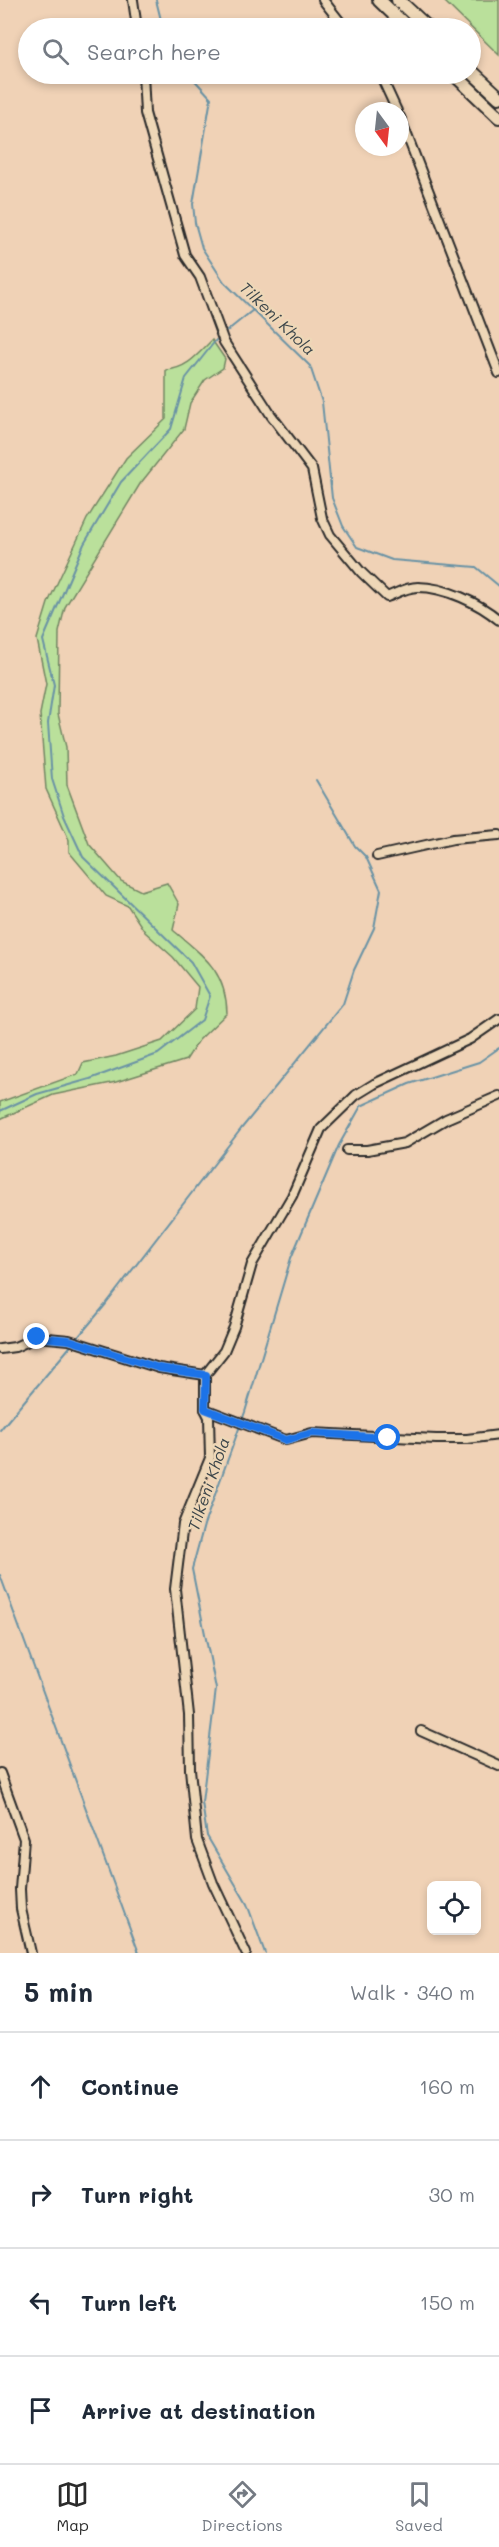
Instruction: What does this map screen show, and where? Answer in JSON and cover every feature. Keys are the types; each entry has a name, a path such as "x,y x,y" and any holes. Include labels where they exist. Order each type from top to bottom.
{"main road":[{"path":"378,0 397,18"},
{"path":"398,0 417,18"},
{"path":"481,80 499,98"},
{"path":"464,84 499,117"}],"street":[{"path":"133,0 136,18"},
{"path":"323,0 337,18"},
{"path":"143,84 145,113 185,255 200,277 224,342 234,359 271,415 312,469 322,519 330,535 361,572 387,597 418,587 451,593 490,612 499,620"},
{"path":"385,84 393,102"},
{"path":"409,140 499,374"},
{"path":"377,856 453,839 499,835"},
{"path":"246,1953 213,1883 197,1840 190,1769 189,1715 175,1589 183,1524 210,1458 209,1417 205,1409 206,1375 224,1351 234,1327 252,1264 292,1196 321,1129 365,1089 470,1039 499,1019"},
{"path":"347,1150 367,1150 405,1143 446,1119 499,1096"},
{"path":"0,1349 15,1347 37,1337 69,1340 159,1368 206,1375"},
{"path":"205,1409 286,1440 312,1433 436,1439 467,1439 499,1435"},
{"path":"421,1731 499,1766"},
{"path":"0,1773 24,1839 20,1889 21,1910 32,1953"}],"green space":[{"path":"443,0 499,0 499,55 481,37 481,18 461,18"},
{"path":"212,340 225,359 223,368 205,380 190,403 184,429 140,484 65,607 59,632 58,714 66,747 67,785 89,844 121,881 141,891 167,883 179,904 173,930 211,965 226,998 227,1013 199,1040 186,1060 116,1082 53,1095 0,1119 0,1102 78,1074 83,1063 116,1056 162,1041 195,1009 198,987 173,957 145,932 128,906 106,896 69,852 69,840 46,789 40,714 46,684 37,639 48,603 87,519 126,458 166,419 166,370 186,364"}],"waterway":[{"name":"Tilkeni Khola","path":"156,0 160,18"},
{"name":"Tilkeni Khola","path":"198,84 211,98 193,204 195,223 202,248 224,282 310,366 322,402 332,498 343,526 357,547 392,560 476,567 499,586"},
{"path":"227,331 253,310"},
{"path":"0,1111 37,1094 90,1079 158,1054 202,1020 210,996 191,962 83,857 64,816 52,779 48,723 54,685 43,640 84,544 121,482 171,429 186,378 216,340"},
{"path":"0,1430 106,1304 241,1129 343,1004 354,970 374,928 381,890 366,857 355,846 316,780"},
{"name":"Tilkeni Khola","path":"265,1953 247,1904 207,1836 202,1802 216,1689 192,1569 204,1525 245,1412 291,1258 339,1145 361,1106 409,1084 479,1062 499,1048"},
{"path":"0,1575 139,1953"}],"route":[{"path":"37,1337 69,1340 159,1368 206,1375 205,1409 286,1440 312,1433 388,1438"}]}
